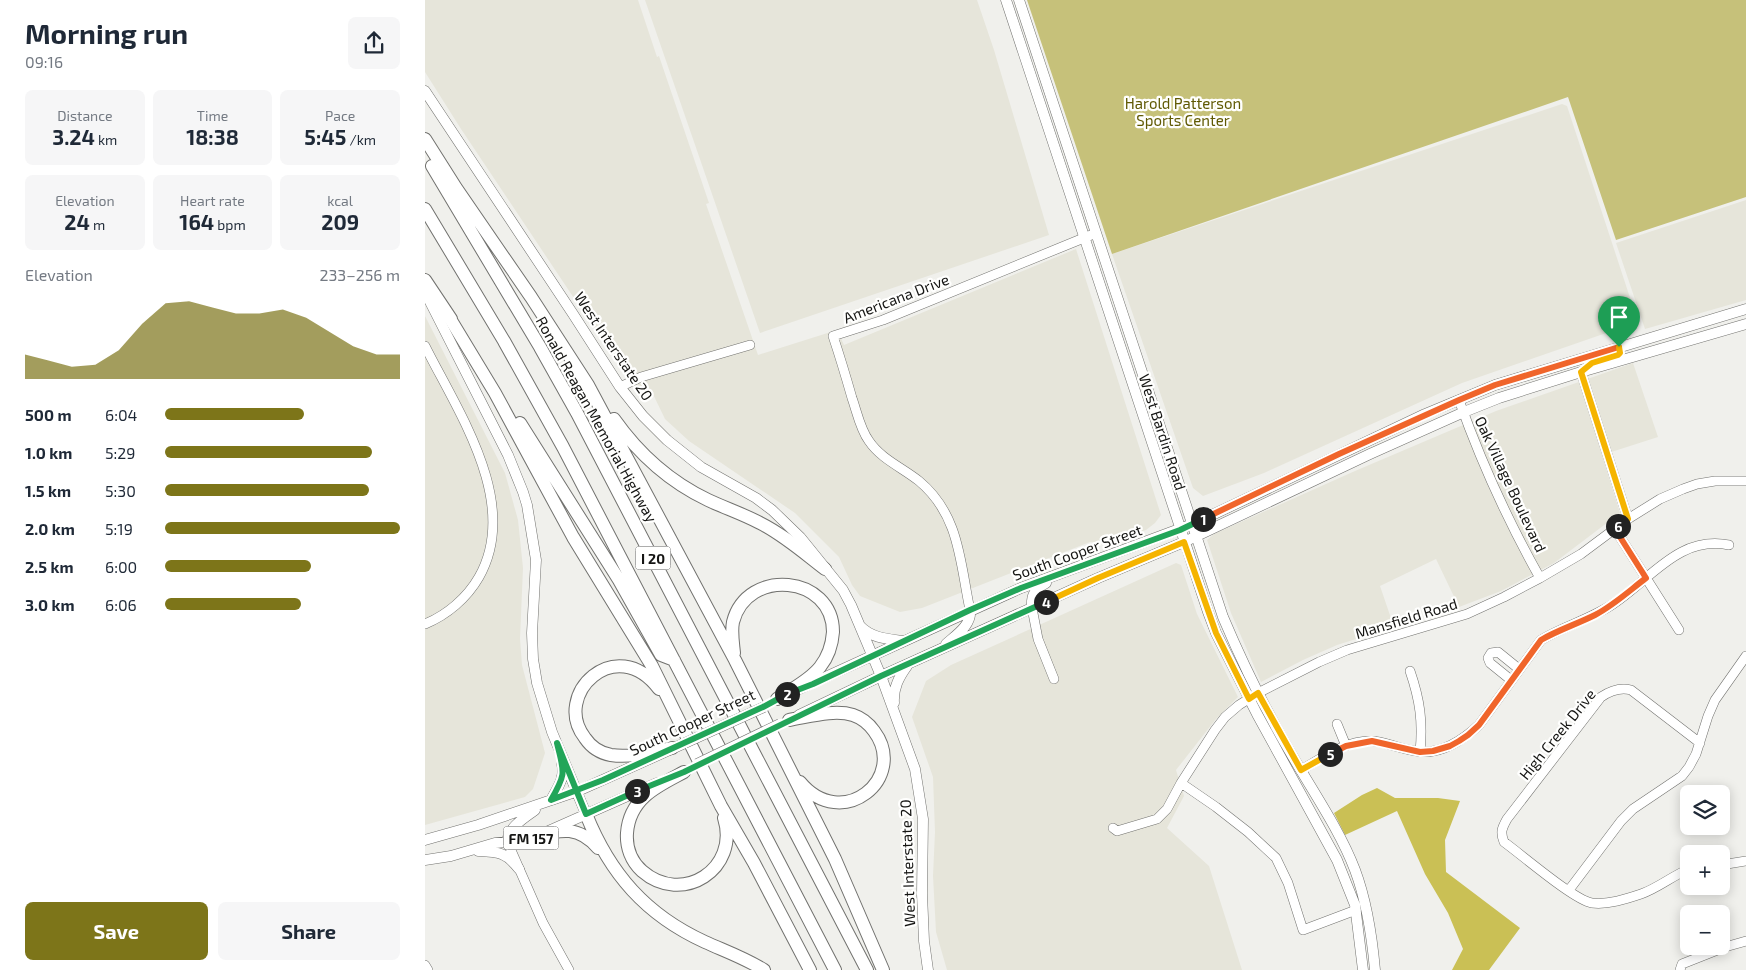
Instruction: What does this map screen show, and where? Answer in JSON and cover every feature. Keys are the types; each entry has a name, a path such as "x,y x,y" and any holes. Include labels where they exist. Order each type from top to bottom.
{"highway":[{"path":"425,139 588,385 623,432 663,471 707,499 760,523 777,533 825,569"},
{"name":"Ronald Reagan Memorial Highway","path":"425,155 541,347 577,413 867,970"},
{"name":"I 20","path":"425,209 559,438 835,970"},
{"path":"425,280 484,366 604,556 661,654 674,660"},
{"path":"446,312 495,393 573,537 652,666 721,806 754,863 810,970"},
{"path":"588,385 735,660 847,886 883,970"},
{"path":"735,660 732,636 733,624 736,613 743,602 753,594 767,586 788,584 805,589 817,598 827,612 833,627 830,650 825,661 816,672 777,699"},
{"path":"672,748 626,756 608,754 597,749 588,743 580,732 576,721 577,702 585,684 593,676 612,667 622,666 643,673 651,679 679,720"},
{"path":"781,753 807,791 828,802 840,803 859,798 874,785 882,772 884,756 880,741 871,726 861,718 852,715 834,714 785,722"},
{"path":"684,772 645,796 631,814 626,839 629,854 637,866 651,878 671,885 693,882 704,877 720,861 725,850 727,837 726,823 721,806"},
{"path":"586,814 608,861"},
{"path":"537,836 557,830 579,833 592,841 644,903 659,915 684,932 764,970"}],"main road":[{"name":"West Bardin Road","path":"1006,0 1180,530 1216,633 1301,770 1347,850 1356,871 1368,914 1375,970"},
{"name":"West Bardin Road","path":"1019,0 1223,617 1254,696 1337,860 1348,886 1356,910 1363,970"},
{"path":"1015,31 1028,27"},
{"name":"West Interstate 20","path":"425,90 620,387 643,416 667,440 701,467 756,498 772,510 799,537 843,590 881,676 915,769 920,792 923,827 923,935 928,970"},
{"path":"425,292 508,455 527,505 536,560 532,633 533,659 537,683 557,743 586,814"},
{"path":"1743,310 1745,324"},
{"name":"South Cooper Street","path":"426,839 548,802 577,791 685,743 970,610 1021,588 1180,530 1339,454 1495,385 1743,310"},
{"name":"South Cooper Street","path":"425,860 495,843 519,841 537,836 684,772 697,764 909,663 1098,578 1184,542 1463,412 1499,398 1582,372 1745,324"},
{"path":"1638,355 1640,349 1675,337 1684,328"},
{"path":"1582,372 1592,363 1618,355 1620,353 1619,347"},
{"path":"1130,379 1142,374"},
{"path":"1032,608 1033,594 1039,587 1073,569"},
{"path":"941,649 968,623 971,617 970,610"},
{"path":"860,625 864,630 875,636 903,641"},
{"path":"895,711 893,696 896,683 909,663"},
{"path":"507,841 509,833 513,828 548,802 562,780 564,773 557,743"},
{"path":"472,850 500,853 512,860 519,869"}],"street":[{"name":"Americana Drive","path":"970,610 959,547 951,523 941,507 919,481 879,453 867,440 857,415 833,336 883,320 1096,233"},
{"path":"620,387 641,377 751,345"},
{"path":"425,346 477,448 487,479 492,511 490,548 475,583 454,606 440,617 425,624"},
{"path":"1582,372 1628,519"},
{"name":"Oak Village Boulevard","path":"1459,400 1482,462 1506,515 1540,578"},
{"name":"Mansfield Road","path":"1113,828 1117,831 1157,819 1167,809 1181,783 1225,717 1254,696 1319,662 1347,650 1467,614 1540,578 1581,554 1628,519 1660,499 1697,484 1715,481 1746,481"},
{"path":"1615,529 1679,630"},
{"path":"1301,770 1346,746 1372,741 1420,752 1433,751 1450,746 1468,735 1479,725 1541,640 1615,603 1669,559 1692,547 1717,543 1729,545"},
{"path":"1032,608 1038,639 1054,678"},
{"path":"1511,680 1490,663 1488,658 1491,653 1498,652 1519,669"},
{"path":"1680,873 1642,894 1615,902 1601,904 1591,902 1581,899 1569,890 1633,809 1682,776 1696,754 1715,700 1746,656"},
{"path":"1410,671 1420,706 1422,730 1420,752"},
{"name":"High Creek Drive","path":"1569,890 1504,842 1501,829 1601,697 1619,688 1631,690 1700,743"},
{"path":"1337,724 1346,746"},
{"path":"1181,783 1248,832 1276,858 1289,883 1303,930 1356,910"},
{"path":"507,841 543,923 569,970"},
{"path":"1730,863 1746,860"},
{"path":"1680,970 1683,964 1725,947 1746,941"},
{"path":"425,965 428,970"}],"shaded area":[{"path":"425,0 638,0 709,203 706,204 758,355 837,330 844,345 1076,249 1161,515 1146,530 1108,542 1090,542 922,608 900,612 860,596 852,585 839,557 795,513 689,441 665,419 651,390 639,393 624,373 425,72"},
{"path":"645,0 977,0 994,50 1049,235 760,333"},
{"path":"1562,104 1567,106 1638,322 1462,383 1264,473 1203,496 1193,488 1112,254"},
{"path":"1746,200 1746,300 1645,329 1616,243"},
{"path":"425,316 505,473 518,520 523,568 520,639 522,665 545,753 533,789 525,797 425,825"},
{"path":"1633,363 1658,437 1602,455 1620,513 1554,563 1501,591 1459,607 1436,559 1380,586 1394,627 1337,645 1261,682 1231,613 1207,540 1214,534 1355,471 1496,411"},
{"path":"1176,563 1181,565 1197,614 1238,697 1216,719 1176,770 1184,796 1167,828 1209,866 1242,970 947,970 936,932 933,876 935,832 933,777 912,717 926,681 951,665"},
{"path":"1377,788 1395,798 1438,798 1460,801 1445,840 1446,872 1520,928 1489,970 1452,970 1463,949 1448,913 1425,874 1397,811 1345,835 1334,813"}],"green space":[{"name":"Harold Patterson Sports Center","path":"1027,0 1746,0 1746,197 1616,240 1568,97 1112,254"}],"route":[{"path":"1619,347 1495,385 1425,414 1180,530 1021,588 813,684 786,694 763,707 603,780 577,791 551,800 564,773 557,743 577,791 586,814 684,772 881,676 1098,578 1184,542 1216,633 1249,699 1258,693 1277,731 1301,770 1355,743 1372,741 1420,752 1433,751 1450,746 1468,735 1479,725 1541,640 1615,603 1646,578 1615,529 1628,519 1581,372 1592,363 1618,355 1620,353 1619,347"}]}
